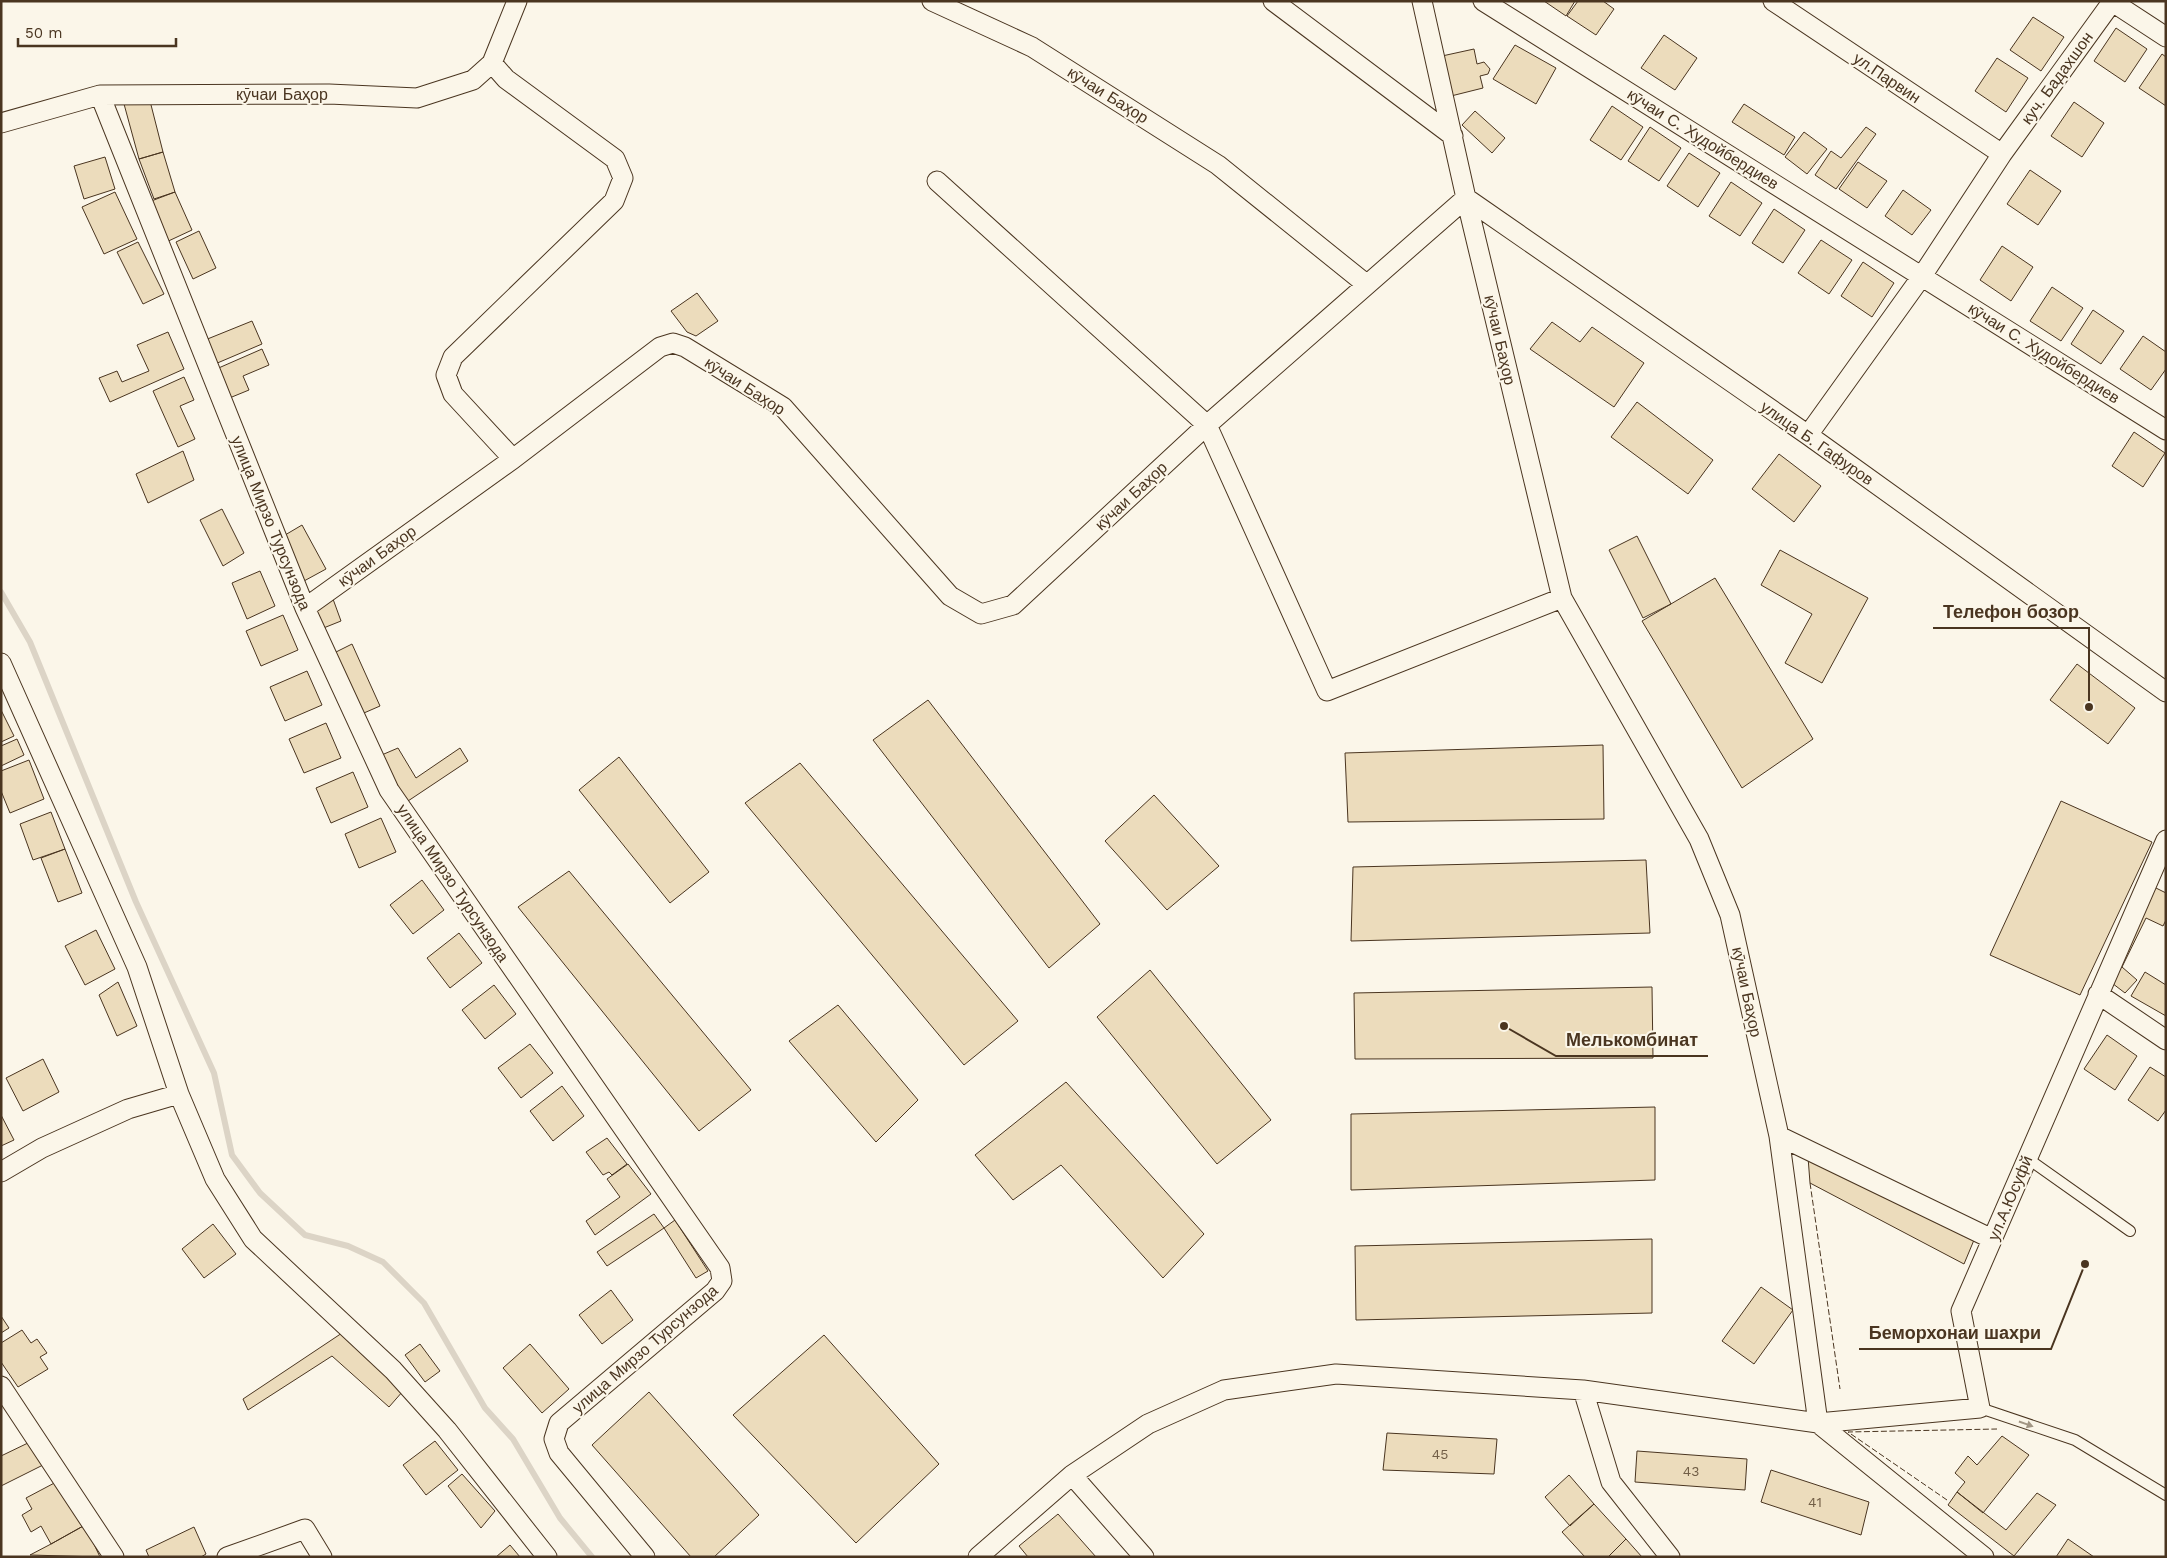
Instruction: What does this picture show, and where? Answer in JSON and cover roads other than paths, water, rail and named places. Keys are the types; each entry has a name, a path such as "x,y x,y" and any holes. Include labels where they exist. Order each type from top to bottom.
{"street":[{"name":"кӯчаи Баҳор","path":"1,123 100,95 329,94 417,98 473,80 492,63 517,1"},
{"name":"кӯчаи Баҳор","path":"932,1 1032,47 1218,165 1366,284"},
{"path":"1273,1 1453,136"},
{"name":"кӯчаи Баҳор","path":"1422,1 1466,198 1562,598 1699,839 1730,915 1779,1136 1818,1423"},
{"name":"кӯчаи С. Худойбердиев","path":"1483,1 2166,430"},
{"name":"ул.Парвин","path":"1773,1 2002,154"},
{"path":"2112,2 2166,36"},
{"name":"куч. Бадахшон","path":"2002,154 2112,2"},
{"path":"492,63 506,80 615,160 623,178 614,201 453,356 446,375 453,394 512,459"},
{"name":"улица Мирзо Турсунзода","path":"100,95 305,608 389,790 720,1268 722,1281 715,1291 559,1423 554,1439 559,1453 645,1557"},
{"path":"1808,435 1922,276 2002,154"},
{"path":"937,182 1207,425 1327,691 1562,598"},
{"name":"кӯчаи Баҳор","path":"305,608 512,459 660,347 673,343 685,347 783,407 950,596 981,614 1014,605 1207,425 1466,198"},
{"name":"улица Б. Гафуров","path":"1466,198 1808,435 2166,692"},
{"path":"1,663 137,967 179,1094 215,1179 253,1238 393,1370 447,1430 547,1557"},
{"name":"ул.А.Юсуфй","path":"1980,1408 1961,1311 2166,840"},
{"path":"2098,994 2166,1040"},
{"path":"1,1172 42,1148 128,1109 179,1094"},
{"path":"1779,1136 1992,1239"},
{"path":"978,1557 1072,1476 1148,1424 1224,1390 1336,1374 1583,1390 1818,1423 1980,1408"},
{"path":"1,1386 114,1557"},
{"path":"1583,1390 1611,1482 1670,1557"},
{"path":"1818,1423 1984,1557"},
{"path":"1072,1476 1144,1557"},
{"path":"228,1557 305,1529 322,1557"}],"lane":[{"path":"2027,1158 2130,1231"},
{"path":"1980,1408 2074,1440 2166,1495"}],"waterway":[{"path":"1,592 30,642 136,902 214,1073 232,1155 260,1193 305,1235 348,1246 383,1262 424,1303 485,1408 513,1439 560,1518 592,1557"}],"place":[{"name":"Телефон бозор","path":"2089,707"},
{"name":"Мелькомбинат","path":"1504,1026"},
{"name":"Беморхонаи шахри","path":"2085,1264"}]}
